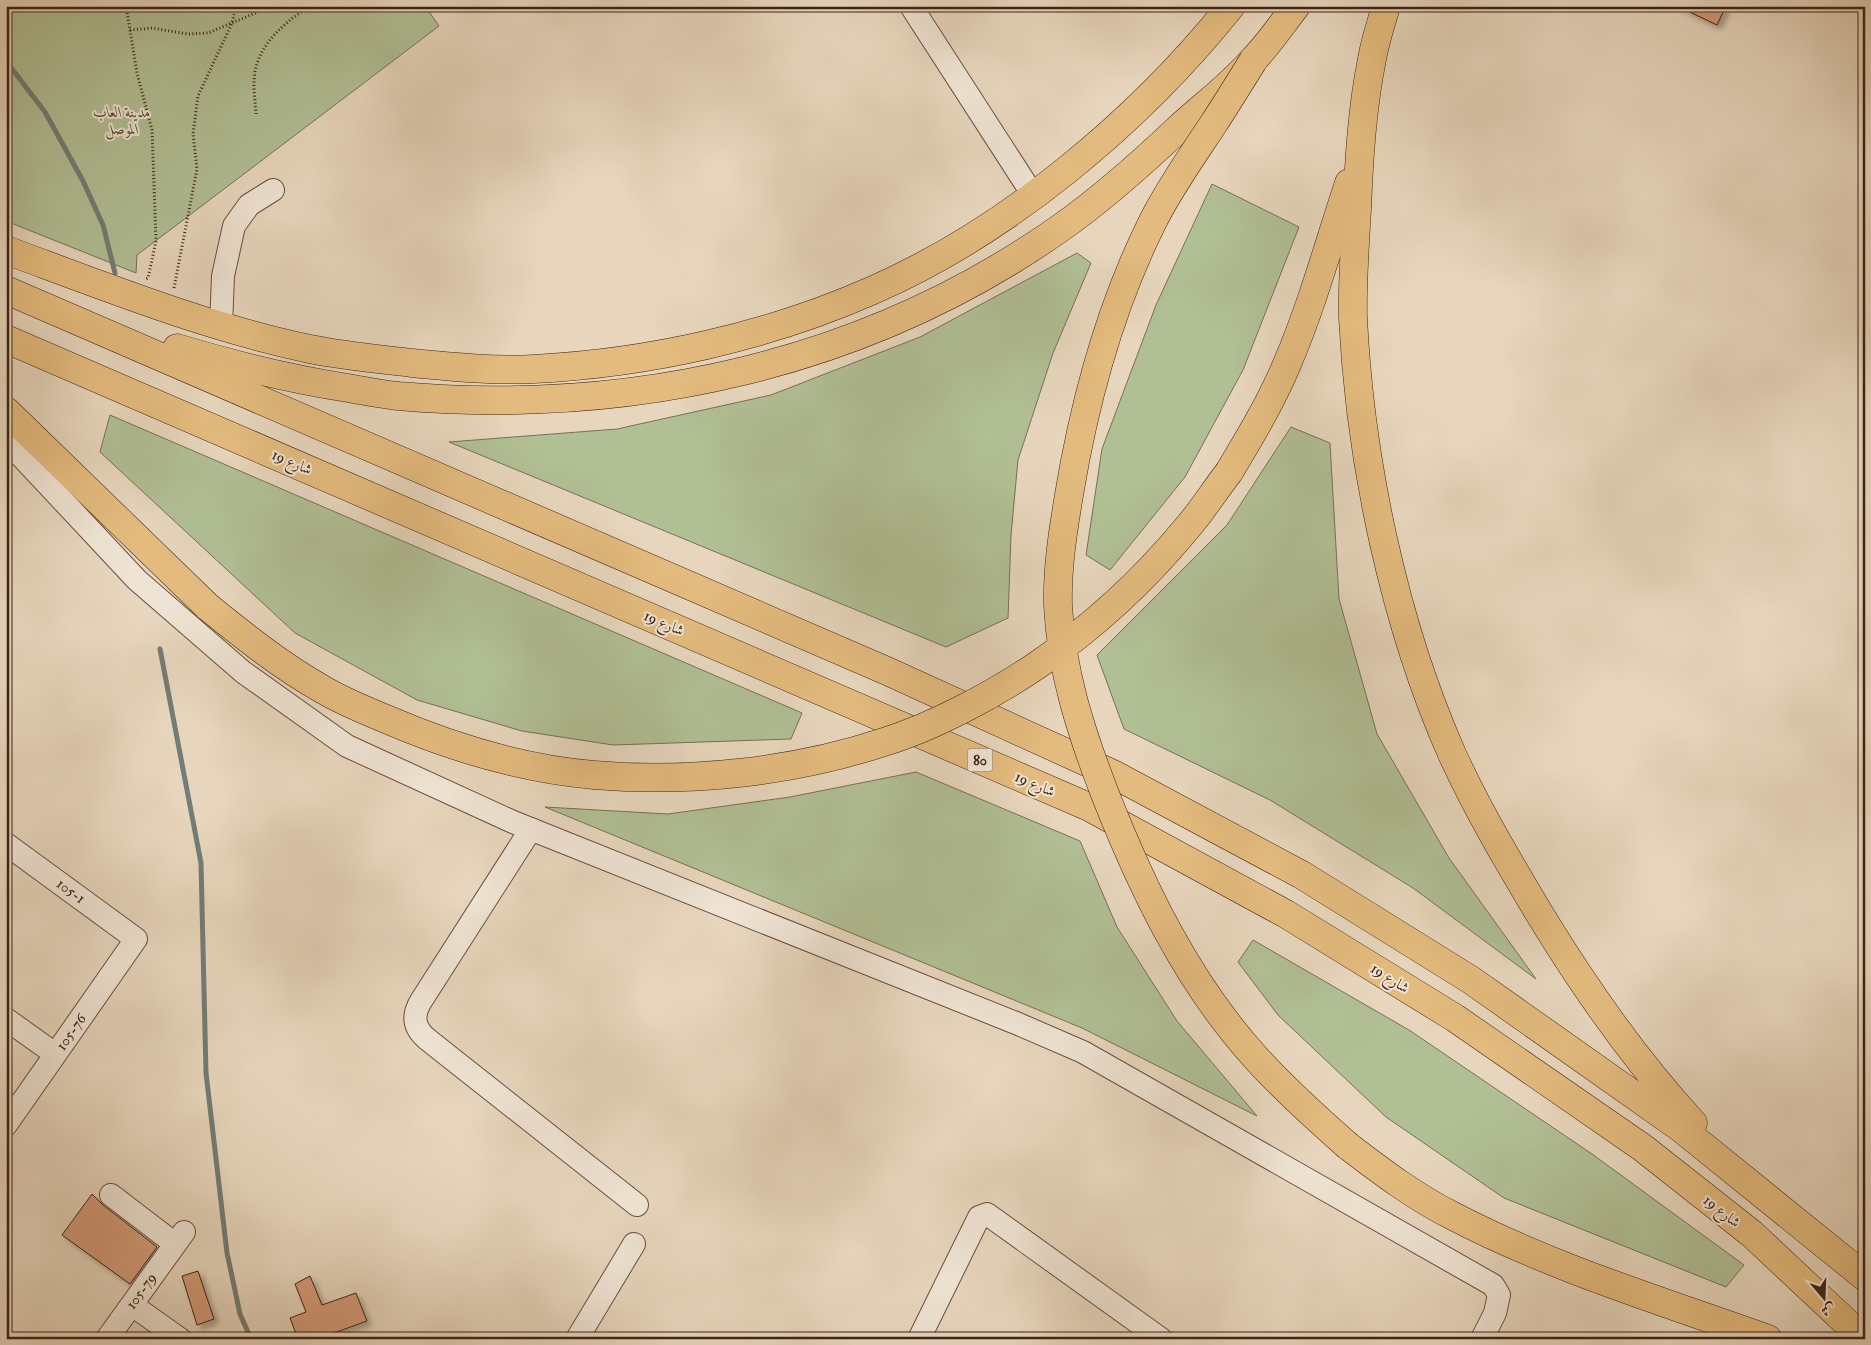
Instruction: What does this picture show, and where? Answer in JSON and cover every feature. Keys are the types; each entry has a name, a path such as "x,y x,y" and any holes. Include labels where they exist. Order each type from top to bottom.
{"main road":[{"path":"6,250 169,311 311,349 383,360 455,367 532,369 677,352 811,315 872,291 932,261 986,229 1079,160 1127,117 1179,67 1231,6"},
{"path":"1296,6 1253,61 1185,166 1153,221 1126,283 1105,344 1073,470 1062,538 1058,604 1065,668 1075,710 1125,845 1150,897 1182,956 1214,1006 1254,1056 1299,1103 1348,1146 1400,1185 1451,1215 1523,1250 1768,1339"},
{"path":"1386,6 1372,56 1359,153 1353,315 1358,380 1377,506 1392,574 1409,636 1429,698 1452,754 1490,830 1572,967 1665,1092 1749,1183"},
{"path":"63,314 189,352 268,373 395,395 518,400 632,393 703,381 828,347 891,323 949,295 1058,230 1104,195 1253,61"},
{"path":"6,411 208,607 279,662 322,690 410,730 453,744 549,769 594,775 649,777 709,776 827,758 886,742 956,711 997,690 1037,665 1096,620 1147,574 1189,527 1229,472 1263,414 1287,364 1311,300 1359,153"},
{"path":"6,290 878,667 1115,775 1302,875 1470,980 1682,1129 1865,1278"},
{"name":"شارع 19","path":"6,339 1070,799 1115,821 1286,914 1455,1018 1650,1154 1752,1234 1864,1339"}],"street":[{"path":"912,6 1033,195"},
{"path":"221,326 223,276 234,226 249,205 273,190"},
{"path":"6,440 138,580 243,672 347,746 530,829 1006,1019 1083,1052 1493,1285 1499,1295 1498,1304 1482,1339"},
{"path":"530,829 421,1001 415,1017 416,1026 427,1039 637,1205"},
{"name":"105-1","path":"6,844 136,939"},
{"name":"105-76","path":"6,1125 136,939"},
{"path":"6,1019 56,1054"},
{"name":"105-79","path":"108,1339 179,1238 110,1195"},
{"path":"919,1339 979,1217 987,1214 1161,1339"},
{"path":"577,1339 634,1244"},
{"path":"132,1305 180,1339"}],"path":[{"path":"126,6 137,73 152,130 156,241 148,278 126,295"},
{"path":"169,311 198,169 194,134 198,96 232,23 236,6"},
{"path":"130,30 152,28 188,34 208,32 272,6"},
{"path":"256,114 254,84 256,66 269,41 285,24 309,6"}],"green space":[{"name":"مدينة العاب الموصل","path":"6,6 425,6 439,26 137,255 136,273 6,221"},
{"path":"1212,184 1299,227 1243,370 1185,477 1110,570 1086,555 1102,449 1156,305"},
{"path":"1077,253 1091,263 1053,353 1018,460 1011,535 1008,618 946,647 449,442 617,429 771,395 920,337"},
{"path":"110,415 802,713 791,739 613,745 522,731 417,700 295,633 100,452"},
{"path":"1291,427 1330,443 1339,599 1377,734 1449,858 1536,979 1413,888 1270,800 1124,729 1097,655 1227,525"},
{"path":"916,772 1080,841 1117,927 1177,1021 1257,1116 1082,1028 545,807 668,814 790,797"},
{"path":"1253,940 1409,1030 1592,1154 1744,1265 1726,1287 1504,1198 1386,1117 1278,1015 1238,962"}],"building":[{"path":"1677,6 1726,6 1717,25"},
{"path":"92,1194 103,1205 157,1247 130,1284 62,1235"},
{"path":"198,1271 214,1319 197,1325 182,1276"},
{"path":"310,1276 322,1305 356,1293 367,1321 322,1339 298,1339 290,1318 306,1312 295,1284"}],"waterway":[{"path":"6,61 45,112 83,181 103,225 115,273"},
{"path":"160,649 201,863 206,1073 227,1253 240,1314 251,1339"}]}
